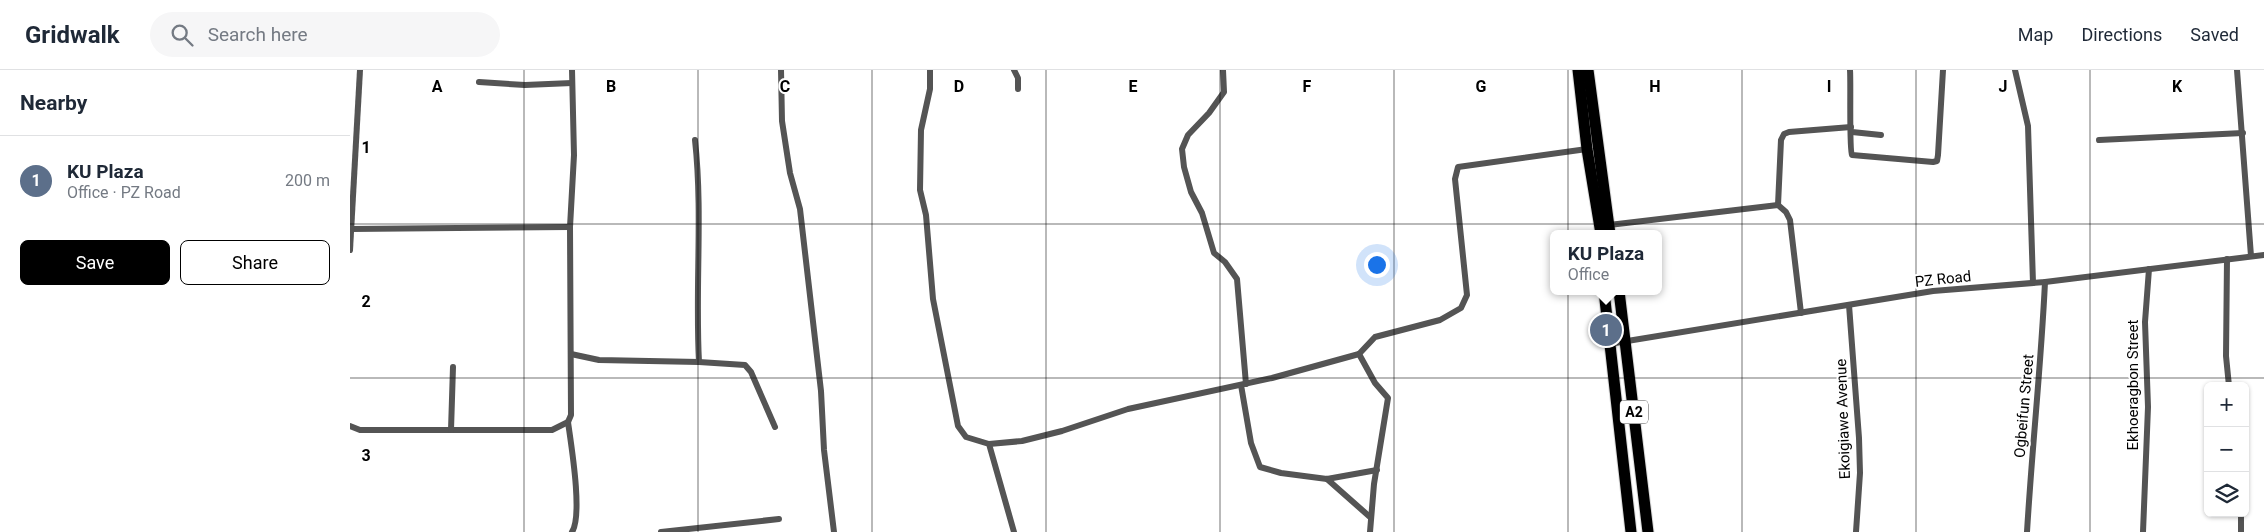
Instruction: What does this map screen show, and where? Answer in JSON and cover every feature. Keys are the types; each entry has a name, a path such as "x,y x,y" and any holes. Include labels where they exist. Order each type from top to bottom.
{"highway":[{"path":"1578,70 1588,149 1606,230"},
{"path":"1588,70 1606,230"},
{"name":"A2","path":"1604,295 1608,344 1631,532"},
{"name":"A2","path":"1620,295 1648,532"}],"street":[{"path":"350,250 360,70"},
{"path":"572,70 574,156 570,226 571,354 570,415 568,422 576,486 574,531"},
{"path":"781,70 782,121 790,173 800,209 834,532"},
{"path":"930,70 930,89 921,130 920,190 926,215 933,299 958,426 966,437 989,444 1030,439 1128,409 1244,384 1359,354 1375,338 1440,320 1461,308 1467,295 1455,178 1458,167 1588,149"},
{"path":"1014,70 1018,78 1018,89"},
{"path":"1223,70 1224,92 1209,113 1188,135 1182,149 1184,167 1191,192 1202,213 1214,253 1225,262 1237,279 1244,384 1251,443 1260,467 1281,473 1327,479 1377,470"},
{"path":"1850,70 1851,129 1849,150 1854,156 1937,161 1943,70"},
{"path":"2015,70 2028,126 2033,283"},
{"path":"2237,70 2251,256"},
{"path":"479,82 525,84 572,83"},
{"path":"1778,205 1781,140 1784,134 1790,132 1851,129 1881,135"},
{"path":"2099,140 2242,133"},
{"path":"695,140 698,167 696,316 699,362"},
{"path":"1613,230 1778,205 1786,212 1790,220 1801,313"},
{"path":"351,229 570,226"},
{"name":"PZ Road","path":"1608,344 1933,291 2045,282 2264,255"},
{"path":"2227,259 2226,356 2229,382"},
{"name":"Ekhoeragbon Street","path":"2143,532 2148,407 2145,322 2149,269"},
{"name":"Ogbeifun Street","path":"2027,532 2032,447 2042,355 2045,282"},
{"name":"Ekoigiawe Avenue","path":"1849,305 1859,438 1860,473 1856,532"},
{"path":"571,354 600,360 745,365 751,372 775,427"},
{"path":"1359,354 1376,383 1388,398 1370,517 1370,532"},
{"path":"451,430 453,367"},
{"path":"350,426 360,430 552,430 568,422"},
{"path":"989,444 1014,532"},
{"path":"1327,479 1370,517"},
{"path":"2240,517 2241,532"},
{"path":"661,532 779,519"}],"place":[{"name":"KU Plaza","path":"1606,330"}]}
